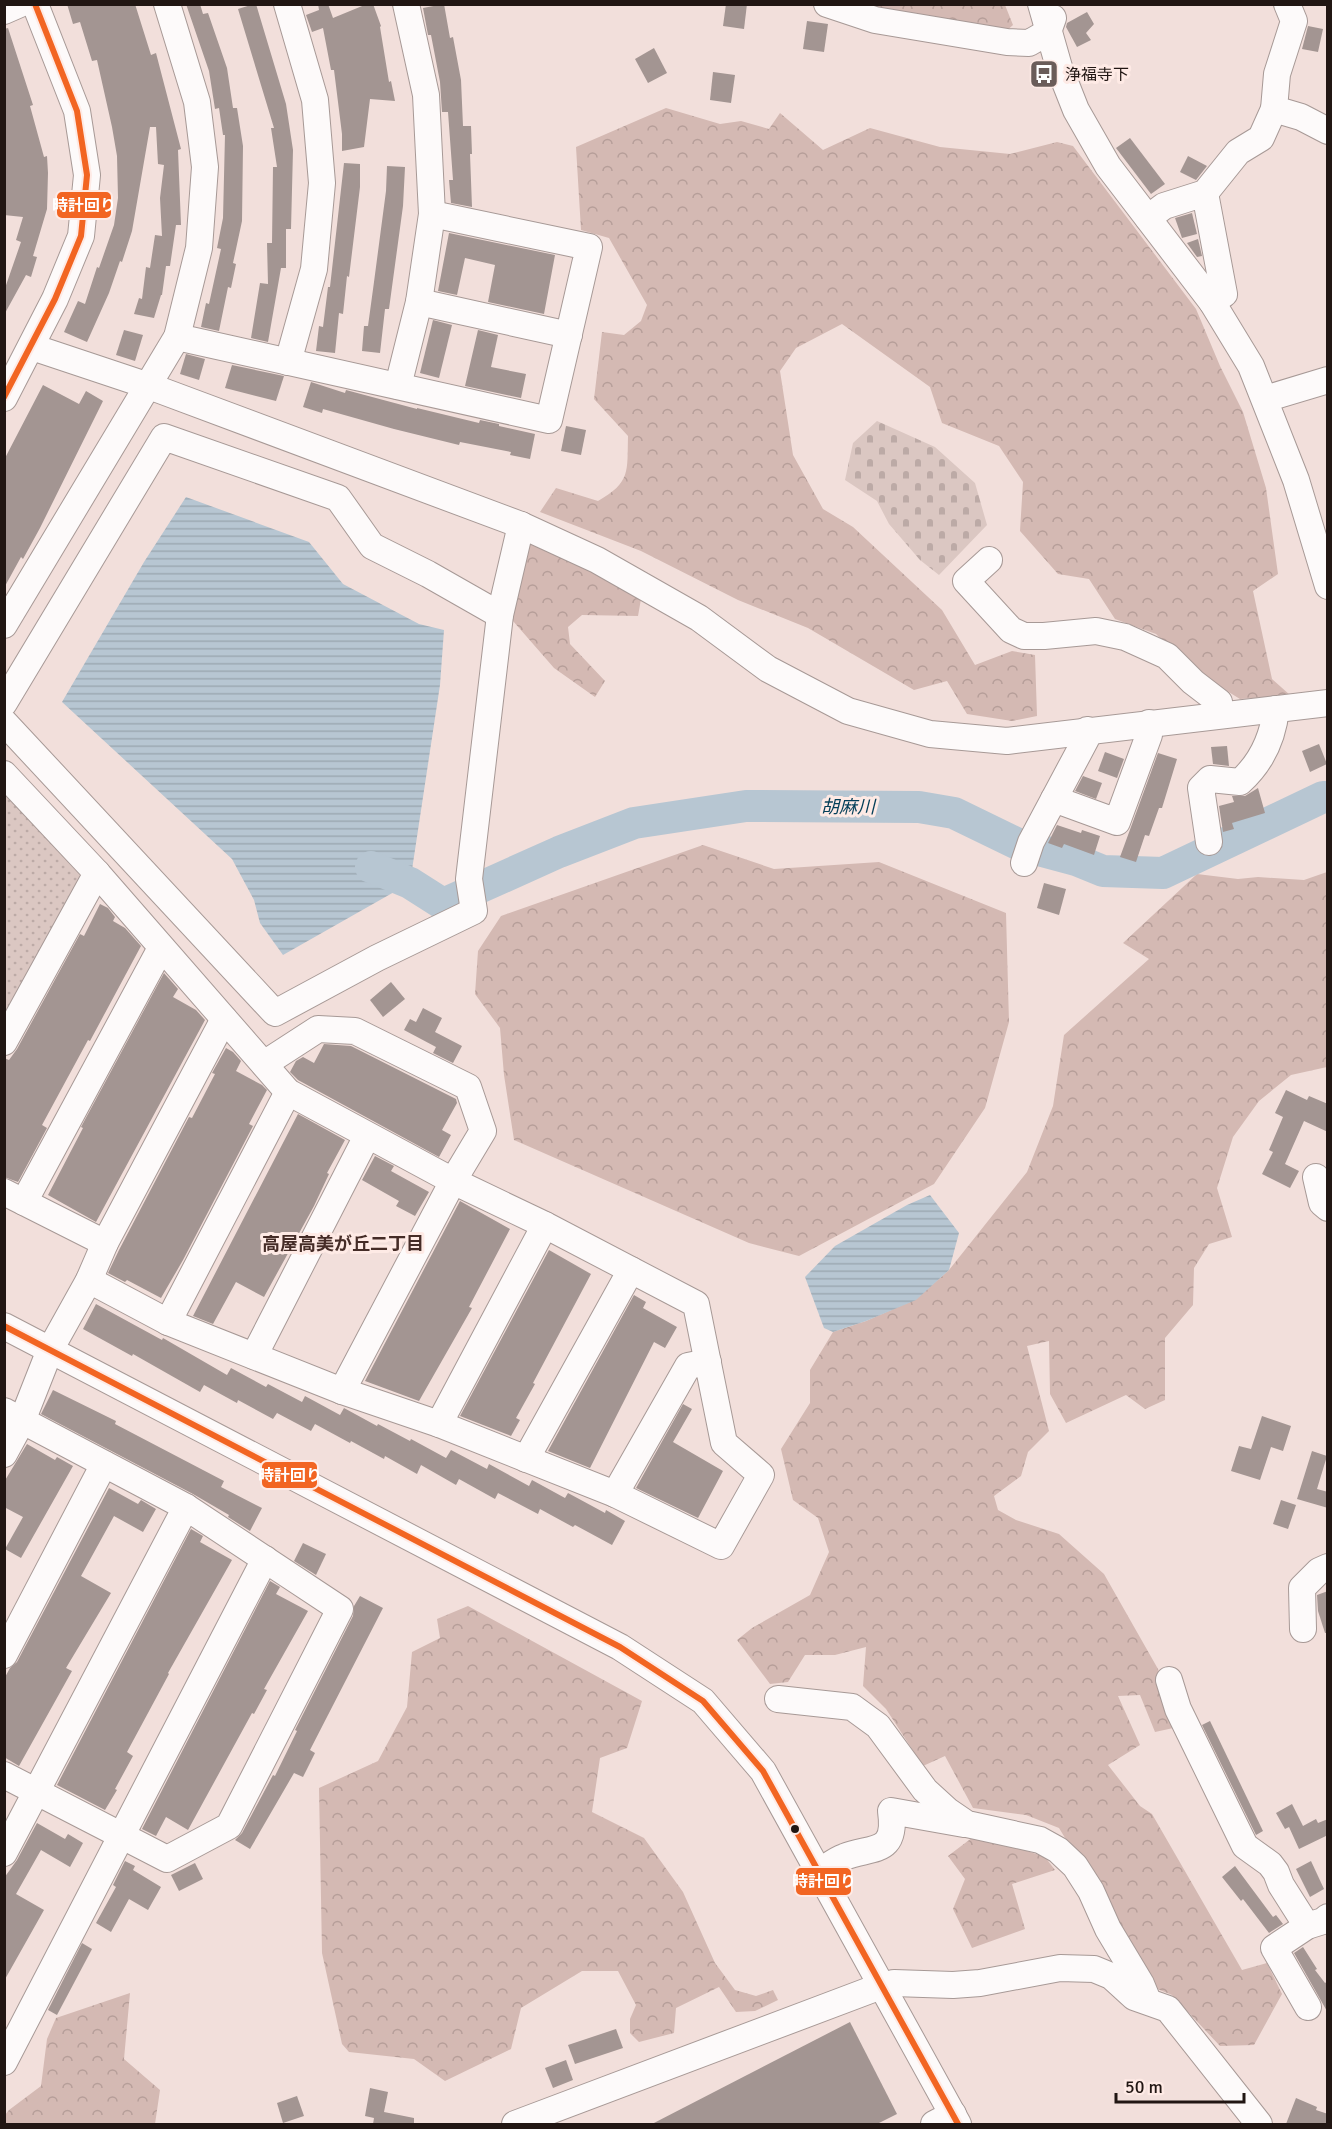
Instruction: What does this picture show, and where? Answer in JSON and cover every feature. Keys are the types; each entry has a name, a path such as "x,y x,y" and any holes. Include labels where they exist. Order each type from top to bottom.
{"street":[{"path":"4,11 20,4"},
{"path":"4,398 55,299 81,236 87,175 77,111 34,4"},
{"path":"4,625 177,337 199,248 205,167 197,102 167,4"},
{"path":"287,4 315,100 322,183 314,269 288,362"},
{"path":"398,386 419,302 432,214 426,94 406,4"},
{"path":"827,4 875,20 1007,42 1029,43 1048,32 1054,15 1052,4"},
{"path":"1041,4 1048,32 1076,110 1108,166 1212,302 1251,366 1296,480 1325,570"},
{"path":"1148,218 1164,206 1205,193 1238,152 1261,138 1274,110 1277,74 1294,21 1287,4"},
{"path":"1274,110 1301,117 1328,131"},
{"path":"1205,193 1224,294 1212,302"},
{"path":"177,337 549,420 589,248 432,214"},
{"path":"419,302 569,334"},
{"path":"32,347 149,386 521,525 597,560 689,612 768,669 848,711 930,734 1008,741 1328,703"},
{"path":"1265,399 1328,380"},
{"path":"4,703 165,437 338,498 372,546 428,574 500,615"},
{"path":"4,722 275,1013 377,957 474,911 469,879 500,615 521,525"},
{"path":"989,560 966,581 1011,630 1024,636 1096,631 1125,638 1167,656 1193,682 1219,702 1221,715"},
{"path":"1209,842 1201,788 1210,779 1240,782 1253,770 1273,732 1276,709"},
{"path":"1054,799 1117,822 1149,735 1149,723"},
{"path":"1024,863 1031,842 1086,739 1087,730"},
{"path":"4,774 98,873 288,1092 453,1181 544,1225 696,1304 724,1443 761,1475 720,1546 615,1494 439,1424 342,1391 168,1322 90,1280"},
{"path":"4,1042 98,873"},
{"path":"105,1244 14,1197 161,948"},
{"path":"4,1454 14,1416 90,1280 105,1244 224,1019"},
{"path":"264,1064 318,1029 355,1031 468,1087 483,1131 453,1181 342,1391"},
{"path":"168,1322 288,1092"},
{"path":"254,1356 367,1136"},
{"path":"1316,1177 1322,1203 1328,1208"},
{"path":"439,1424 544,1225"},
{"path":"526,1459 631,1270"},
{"path":"4,1326 620,1647 702,1701 763,1771 881,1986 948,2121"},
{"path":"615,1494 688,1366 708,1362"},
{"path":"4,1774 167,1859 229,1826 340,1609 186,1507 14,1416"},
{"path":"4,1654 104,1464"},
{"path":"4,1853 186,1507"},
{"path":"4,2062 265,1559"},
{"path":"1303,1629 1302,1588 1328,1567"},
{"path":"1169,1680 1178,1709 1245,1846 1270,1863 1281,1885 1317,1922 1274,1948 1308,2007"},
{"path":"778,1699 852,1707 879,1726 926,1790 948,1811 967,1824"},
{"path":"819,1872 843,1857 880,1849 888,1841 892,1822 891,1811 1040,1840 1058,1850 1075,1866 1091,1891 1108,1929 1141,1984 1148,2001"},
{"path":"515,2124 881,1986 894,1983 953,1985 980,1983 1060,1968 1094,1969 1111,1976 1134,1997 1167,2009 1259,2124"}],"green space":[{"path":"860,5 1005,5 1013,25 1003,34"},
{"path":"666,108 720,124 741,121 769,129 780,113 823,150 870,128 940,147 1010,154 1057,142 1073,146 1196,309 1220,366 1243,412 1266,488 1278,574 1253,591 1272,679 1290,695 1240,699 1190,668 1156,634 1115,619 1089,579 1058,574 1020,531 1023,482 999,446 942,423 930,387 842,324 796,348 780,371 793,455 823,509 853,527 942,610 975,665 1012,651 1035,655 1037,716 1012,721 967,714 947,681 914,690 808,628 738,600 641,551 540,512 556,488 598,501 622,482 627,467 628,436 594,399 602,332 624,335 641,321 647,305 609,238 581,230 576,147"},
{"path":"877,421 935,447 975,483 987,525 939,575 920,560 889,524 877,501 845,480 853,443"},
{"path":"523,537 587,563 641,599 638,616 582,615 568,627 570,644 605,681 595,697 554,668 513,621"},
{"path":"5,783 81,867 78,884 5,1023"},
{"path":"703,845 774,869 879,862 1006,913 1009,1022 985,1108 934,1184 799,1256 749,1243 514,1140 504,1075 500,1028 475,994 478,951 501,916"},
{"path":"1327,872 1327,1067 1291,1075 1259,1101 1233,1137 1217,1188 1232,1237 1209,1244 1194,1268 1193,1305 1165,1338 1165,1400 1145,1409 1126,1395 1066,1423 1050,1394 1049,1341 1027,1346 1049,1431 1028,1452 1021,1476 994,1496 998,1510 1016,1520 1059,1534 1104,1574 1158,1669 1178,1727 1155,1732 1140,1695 1118,1696 1140,1745 1108,1765 1140,1806 1152,1814 1242,1970 1267,1963 1282,1994 1254,2045 1220,2046 1172,1995 1150,1986 1102,1899 1059,1828 1026,1815 973,1808 945,1756 923,1766 886,1709 863,1686 866,1647 835,1655 805,1655 788,1682 770,1684 737,1640 752,1628 810,1595 829,1552 818,1518 793,1500 781,1449 810,1403 810,1370 833,1332 866,1321 916,1299 949,1270 1027,1172 1053,1106 1064,1035 1149,959 1123,943 1197,874 1238,879 1258,877 1304,880"},
{"path":"468,1606 642,1701 627,1748 600,1758 592,1812 644,1838 683,1892 715,1963 735,1990 756,1996 773,1990 778,2000 755,2011 736,2012 719,1987 676,2008 674,2033 639,2042 630,2033 630,2019 636,2005 618,1971 582,1971 521,2008 511,2049 445,2081 414,2059 349,2052 342,2044 322,1953 319,1788 378,1761 407,1707 412,1652 440,1638 437,1619"},
{"path":"977,1834 1045,1857 1055,1870 1012,1884 1025,1929 972,1948 953,1909 965,1879 948,1856"},
{"path":"130,1993 124,2059 160,2090 155,2124 5,2124 5,2115 9,2110 41,2086 47,2039 56,2018"}],"water":[{"path":"186,497 309,542 343,584 419,624 444,630 440,685 410,883 283,955 260,923 254,900 232,859 62,702 144,562"},
{"path":"930,1195 959,1233 949,1270 916,1300 833,1332 824,1328 805,1277 835,1246 907,1205"}],"building":[{"path":"67,4 135,4 151,55 156,53 181,149 178,150 181,225 176,225 170,266 166,266 162,295 154,318 134,314 139,298 142,299 146,267 150,268 155,235 162,236 160,198 164,165 158,164 156,127 150,127 132,231 122,262 120,261 109,293 87,342 64,332 78,301 85,304 114,225 118,198 117,156 97,60 92,61 80,22 73,24"},
{"path":"186,4 200,4 203,14 208,13 227,68 233,108 237,108 243,146 242,221 233,263 236,264 231,288 228,287 219,331 201,327 206,303 209,304 221,249 217,248 223,218 225,135 223,135 219,108 215,109 209,71"},
{"path":"256,4 286,104 293,150 291,229 286,229 286,268 281,268 268,342 251,338 260,283 268,284 267,243 272,243 273,167 277,167 271,128 274,128 238,9"},
{"path":"318,4 328,4 333,18 367,4 373,4 381,26 389,82 391,81 395,101 370,99 364,147 342,151 334,70 331,70 323,28 312,32 306,15 319,10"},
{"path":"444,4 461,80 463,126 471,126 472,207 451,203 449,180 453,180 448,112 442,112 440,82 423,8"},
{"path":"726,4 747,4 744,29 723,26"},
{"path":"1087,12 1094,24 1086,33 1091,40 1077,47 1066,27 1067,23"},
{"path":"807,21 828,24 824,52 803,49"},
{"path":"1308,26 1323,29 1318,52 1302,49"},
{"path":"8,28 33,105 30,106 44,157 47,156 48,173 47,209 33,256 37,257 31,277 26,275 4,315 4,291 21,242 16,240 23,217 4,215 4,29"},
{"path":"654,48 667,73 648,83 635,59"},
{"path":"713,72 735,75 731,103 710,100"},
{"path":"1130,138 1165,184 1151,194 1116,148"},
{"path":"1188,156 1207,166 1196,180 1180,172"},
{"path":"344,163 360,164 360,187 349,277 347,276 343,314 339,313 335,353 316,351 319,326 323,327 328,287 330,287"},
{"path":"387,166 405,167 403,206 389,309 385,309 380,353 362,351 364,326 368,326 374,282"},
{"path":"1192,213 1197,234 1182,238 1175,218"},
{"path":"449,233 555,255 544,314 488,302 495,265 465,258 457,295 438,291"},
{"path":"1198,239 1202,256 1197,257 1187,243"},
{"path":"433,320 452,325 439,378 420,373"},
{"path":"124,330 143,335 135,361 116,355"},
{"path":"478,330 498,335 491,367 526,374 521,398 465,386"},
{"path":"186,354 205,359 199,380 180,374"},
{"path":"232,365 284,376 276,401 225,388"},
{"path":"311,382 345,393 346,390 417,409 479,423 480,420 499,424 499,426 535,434 530,459 510,455 511,452 460,442 459,445 323,409 322,413 303,407"},
{"path":"43,385 79,404 86,391 103,401 40,528 4,588 4,460"},
{"path":"566,426 586,430 581,455 561,451"},
{"path":"1319,744 1327,764 1310,772 1302,751"},
{"path":"1227,746 1229,766 1213,764 1211,747"},
{"path":"1105,752 1124,759 1117,778 1098,771"},
{"path":"1158,753 1177,759 1162,808 1159,808 1149,836 1145,835 1136,862 1120,857"},
{"path":"1083,776 1102,783 1096,799 1075,791"},
{"path":"1258,788 1265,813 1232,823 1234,829 1223,832 1219,806 1234,802 1232,796 1245,796"},
{"path":"1057,825 1081,833 1082,830 1100,836 1094,855 1064,844 1062,848 1048,843"},
{"path":"1044,883 1066,889 1059,915 1037,908"},
{"path":"100,904 108,908 115,917 113,921 125,928 141,946 42,1125 47,1128 18,1182 4,1177 4,1058 9,1060 17,1049 80,934 84,936"},
{"path":"164,973 178,989 173,997 196,1010 205,1020 96,1222 48,1195 83,1128 81,1127"},
{"path":"391,982 405,999 383,1017 370,1000"},
{"path":"423,1008 442,1018 435,1032 462,1046 453,1063 433,1053 436,1047 404,1030 410,1019 416,1022"},
{"path":"324,1044 351,1046 456,1099 457,1103 442,1130 451,1135 439,1157 298,1080 290,1072 296,1061 303,1057 314,1063"},
{"path":"226,1048 241,1061 236,1071 267,1090 249,1124 253,1126 161,1298 108,1273 189,1117 192,1118"},
{"path":"1286,1090 1307,1100 1309,1096 1328,1104 1328,1132 1304,1121 1285,1164 1299,1171 1290,1188 1262,1174 1273,1152 1269,1150 1283,1117 1275,1113"},
{"path":"298,1114 345,1140 327,1173 329,1174 314,1206 264,1297 236,1282 213,1324 193,1316"},
{"path":"375,1156 394,1166 391,1171 429,1192 415,1216 396,1206 399,1201 362,1180"},
{"path":"460,1201 510,1229 469,1307 472,1308 419,1401 365,1381"},
{"path":"549,1250 591,1274 533,1383 535,1384 516,1418 520,1420 511,1436 460,1416"},
{"path":"634,1295 646,1302 643,1308 677,1327 665,1348 654,1342 590,1468 548,1451"},
{"path":"96,1304 162,1340 163,1338 227,1375 231,1368 266,1387 268,1384 302,1402 305,1396 340,1415 344,1408 446,1458 451,1450 487,1469 489,1464 529,1486 532,1480 565,1498 568,1493 625,1521 612,1545 540,1509 538,1514 498,1493 495,1499 459,1479 456,1485 421,1465 417,1474 385,1456 384,1459 315,1424 311,1431 277,1413 273,1419 204,1385 200,1392 83,1329"},
{"path":"53,1390 116,1421 115,1424 224,1481 221,1487 262,1508 250,1531 228,1517 229,1515 193,1494 41,1414"},
{"path":"683,1404 692,1409 673,1442 723,1471 698,1518 636,1488"},
{"path":"1262,1416 1291,1426 1283,1451 1271,1447 1260,1480 1231,1471 1239,1446 1251,1449"},
{"path":"27,1444 55,1460 57,1457 73,1466 21,1558 5,1549 23,1517 4,1507 4,1482"},
{"path":"1312,1451 1327,1456 1317,1489 1328,1492 1328,1508 1297,1499"},
{"path":"109,1488 138,1504 141,1500 156,1509 143,1532 114,1516 81,1576 111,1593 66,1668 72,1671 19,1766 4,1757 4,1679 10,1668 17,1662"},
{"path":"1281,1500 1296,1505 1288,1529 1273,1524"},
{"path":"191,1529 203,1536 200,1542 232,1560 168,1673 127,1752 133,1756 105,1810 57,1785"},
{"path":"303,1543 326,1554 316,1575 294,1561"},
{"path":"270,1581 280,1587 276,1594 308,1611 264,1689 267,1690 254,1714 252,1713 188,1830 166,1817 156,1836 142,1829"},
{"path":"1328,1591 1328,1633 1325,1633 1318,1611 1317,1595"},
{"path":"360,1596 383,1608 310,1750 315,1753 303,1777 294,1773 250,1849 235,1840 242,1833 273,1775 275,1776 297,1731 295,1730 353,1616 354,1606"},
{"path":"1210,1721 1263,1831 1256,1835 1202,1725"},
{"path":"1292,1804 1303,1826 1316,1819 1318,1823 1328,1819 1328,1835 1299,1849 1289,1827 1285,1829 1276,1813"},
{"path":"37,1823 65,1839 68,1834 83,1843 70,1867 41,1850 16,1894 44,1910 4,1981 4,1878 17,1860"},
{"path":"125,1861 135,1866 133,1870 161,1887 148,1910 129,1899 111,1932 96,1923 116,1887 113,1885"},
{"path":"1311,1861 1324,1889 1310,1897 1296,1869"},
{"path":"195,1863 203,1879 179,1891 171,1875"},
{"path":"1235,1866 1273,1917 1276,1915 1283,1924 1269,1933 1243,1899 1241,1901 1222,1877"},
{"path":"82,1943 92,1949 57,2015 48,2010"},
{"path":"1303,1947 1317,1969 1315,1970 1325,1983 1328,1981 1328,2013 1294,1953"},
{"path":"850,2022 897,2114 877,2124 652,2124"},
{"path":"616,2029 623,2048 575,2064 568,2045"},
{"path":"566,2060 573,2080 553,2088 545,2068"},
{"path":"370,2088 388,2092 384,2112 414,2118 414,2124 373,2124 374,2118 365,2116"},
{"path":"297,2096 304,2116 283,2123 277,2103"},
{"path":"1296,2098 1328,2114 1328,2124 1286,2124"}],"waterway":[{"name":"胡麻川","path":"371,867 410,883 443,904 559,852 634,823 746,806 919,807 954,813 1020,845 1076,860 1103,871 1163,873 1323,797 1328,797"}],"transit line":[{"name":"時計回り","path":"4,397 55,299 81,236 87,175 77,111 35,4"},
{"name":"時計回り","path":"4,1326 620,1647 703,1701 763,1771 958,2124"}],"place":[{"name":"浄福寺下","path":"1044,74"}],"district":[{"name":"高屋高美が丘二丁目","path":"343,1244"}]}
